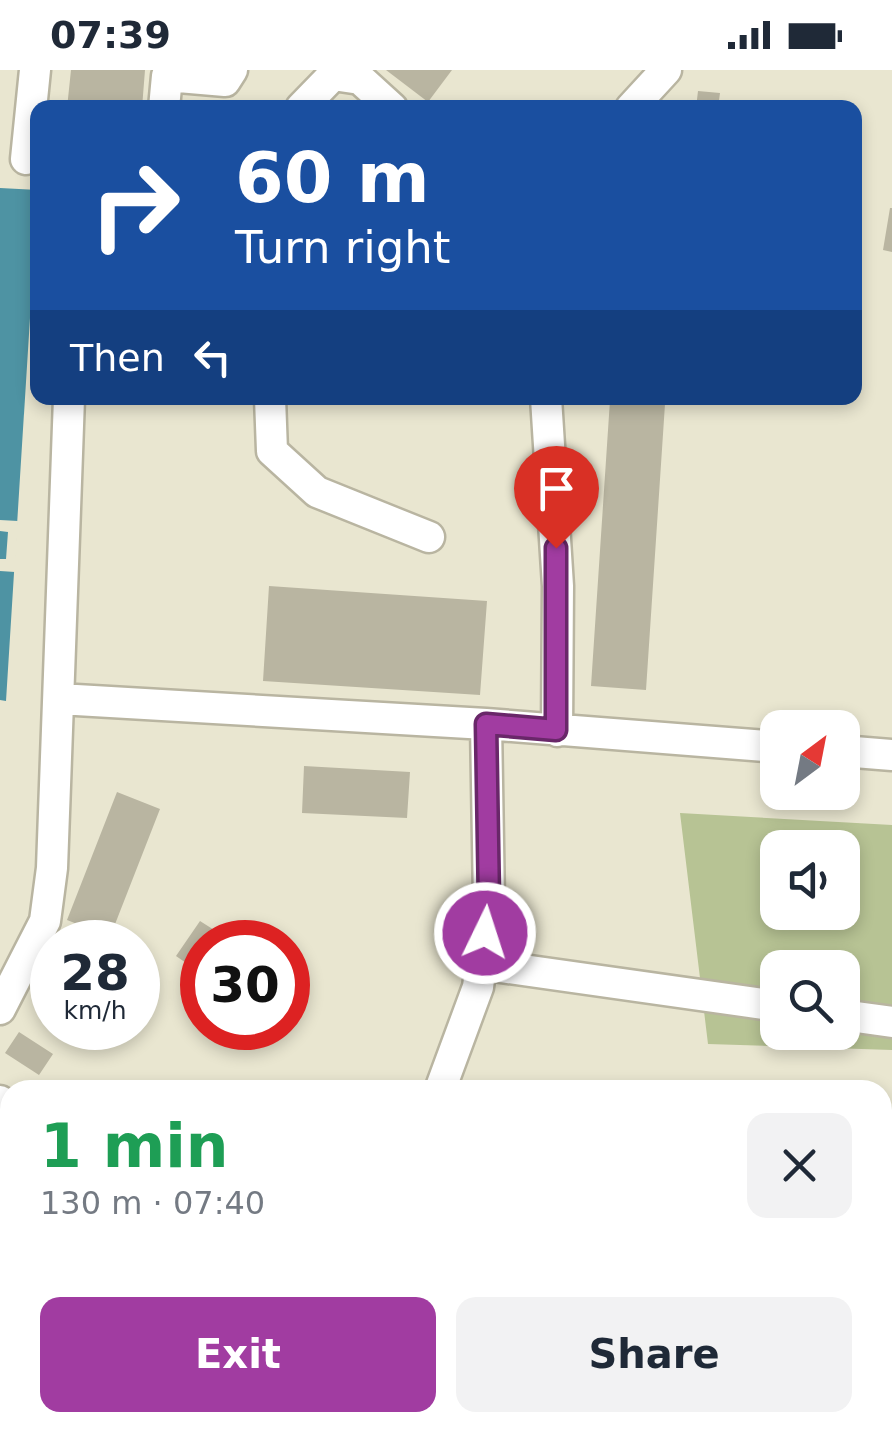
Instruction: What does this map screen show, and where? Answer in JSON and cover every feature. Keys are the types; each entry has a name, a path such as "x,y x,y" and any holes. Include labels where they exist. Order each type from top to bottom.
{"street":[{"path":"30,100 35,70"},
{"path":"165,100 167,76 226,81 232,70"},
{"path":"638,100 666,70"},
{"path":"309,100 333,75 360,79 383,100"},
{"path":"21,159 30,102"},
{"path":"0,1009 45,921 69,405"},
{"path":"270,405 272,451 317,492 429,537"},
{"path":"546,405 558,586 556,730"},
{"path":"58,699 760,745"},
{"path":"444,1080 478,987 489,902 486,724"},
{"path":"860,752 892,755"},
{"path":"480,964 760,1003"},
{"path":"860,1018 892,1022"}],"green space":[{"path":"680,813 892,825 892,1050 860,1049 860,950 760,950 760,1046 708,1044"}],"water":[{"path":"0,188 30,190 30,318 6,701 0,700"}],"pier":[{"path":"0,520 18,521 15,572 0,571 0,559 6,559 8,532 0,531"}],"building":[{"path":"71,70 145,70 143,100 68,100"},
{"path":"386,70 452,70 430,100"},
{"path":"698,91 720,93 719,100 697,100"},
{"path":"892,208 892,252 883,250"},
{"path":"610,405 665,405 646,690 591,686"},
{"path":"269,586 487,601 480,695 263,681"},
{"path":"304,766 410,772 407,818 302,813"},
{"path":"117,792 160,809 117,920 67,920"},
{"path":"19,1032 30,1039 30,1050 53,1054 39,1075 5,1053"}],"route":[{"path":"485,933 489,902 486,724 556,730 556,548"}]}
